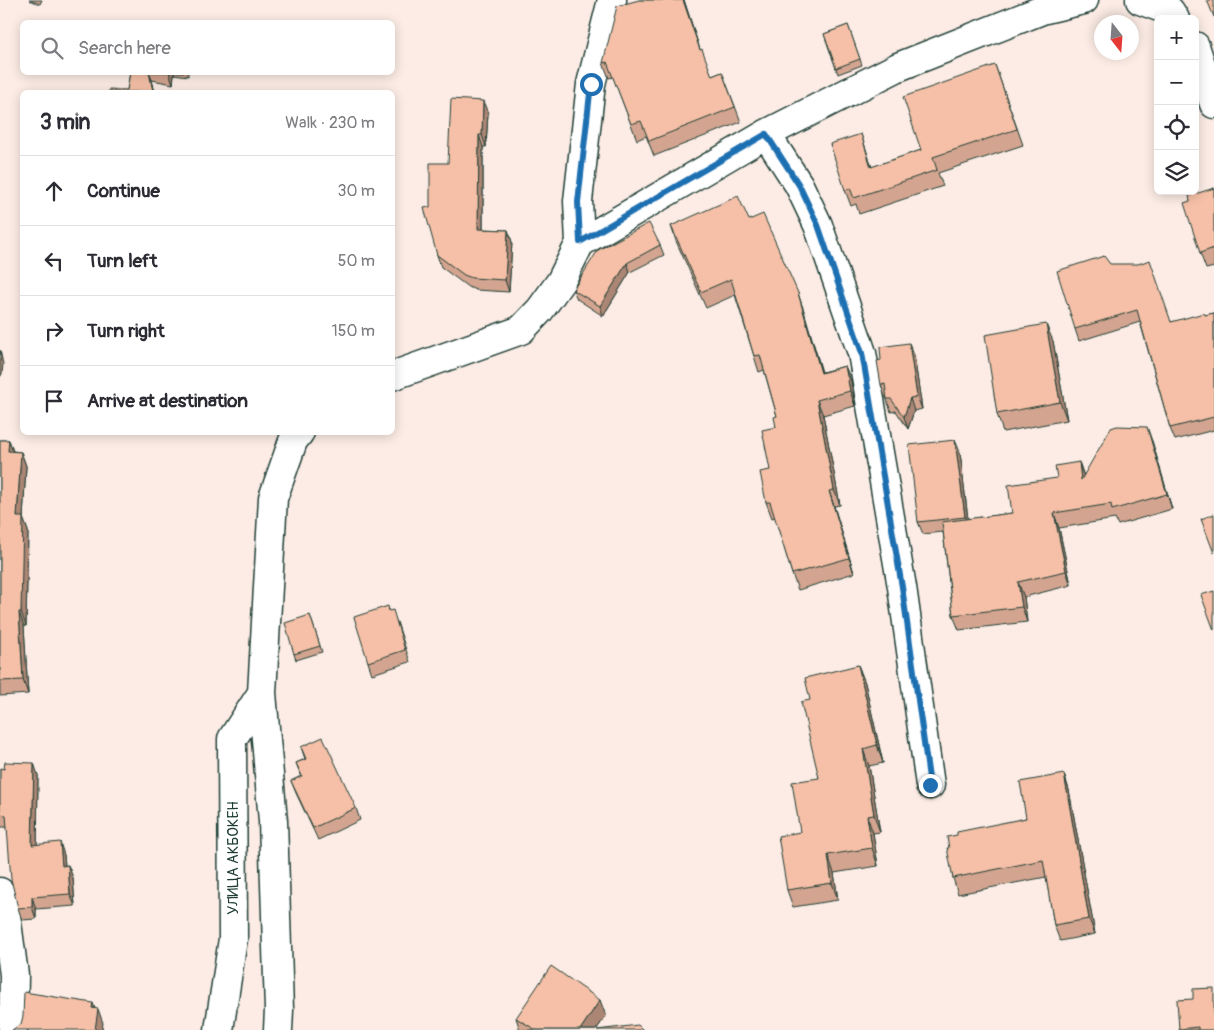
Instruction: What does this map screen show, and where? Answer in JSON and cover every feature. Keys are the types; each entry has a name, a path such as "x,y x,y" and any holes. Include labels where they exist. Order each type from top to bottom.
{"street":[{"path":"395,375 522,330 540,310 561,281 580,242 578,202 591,84 612,0"},
{"path":"580,242 766,134 898,67 1042,10 1084,0"},
{"path":"1140,0 1170,11 1172,15"},
{"path":"1199,58 1214,104"},
{"path":"766,134 799,185 818,225 862,353 902,587 930,785"},
{"path":"278,1030 273,821 262,693 274,498 293,441 298,435"},
{"name":"УЛИЦА АКБОКЕН","path":"219,1030 234,939 232,739 262,693"},
{"path":"0,892 6,915 14,975 13,1030"}],"building":[{"path":"639,0 683,0 700,50 702,49 712,76 722,72 735,107 649,141 641,121 631,124 607,62 603,63 617,6"},
{"path":"1207,0 1214,0 1214,17"},
{"path":"848,25 860,59 836,68 824,34"},
{"path":"995,65 1017,129 933,157 937,170 854,198 850,188 845,190 830,144 861,134 871,167 921,150 903,97"},
{"path":"130,75 150,75 153,90 127,90"},
{"path":"451,99 483,101 482,135 479,135 478,229 508,230 505,280 472,278 464,275 437,255 424,208 430,207 430,163 448,163"},
{"path":"1214,188 1214,248 1200,253 1184,203 1190,201 1189,196 1199,195 1199,193"},
{"path":"738,196 749,220 763,214 798,293 821,373 845,366 850,391 817,400 834,490 829,491 849,558 792,574 770,502 766,502 760,472 770,470 762,430 776,427 774,417 777,416 760,355 754,356 731,279 701,292 671,226"},
{"path":"649,223 660,245 627,263 600,306 573,290 598,250"},
{"path":"1104,256 1110,264 1138,264 1150,260 1171,322 1204,313 1205,315 1214,313 1214,417 1170,428 1137,310 1075,329 1057,271"},
{"path":"1046,324 1060,402 997,414 985,335"},
{"path":"909,343 917,397 910,398 904,417 891,399 887,399 885,384 881,385 877,361 881,360 880,347"},
{"path":"1117,426 1147,427 1167,494 1112,510 1111,504 1054,513 1066,571 1018,582 1022,607 953,615 942,522 1012,513 1008,485 1057,478 1055,466 1079,462 1081,480 1111,428"},
{"path":"0,440 9,440 8,451 21,452 17,517 23,517 21,612 19,612 23,680 0,681"},
{"path":"955,440 965,517 918,522 909,445"},
{"path":"1214,514 1214,553 1201,519"},
{"path":"1214,591 1214,630 1201,595"},
{"path":"388,606 389,611 393,610 405,650 368,662 354,617"},
{"path":"310,615 320,646 294,654 285,623"},
{"path":"858,665 877,745 863,749 874,815 867,816 872,848 828,855 832,883 787,890 778,836 800,832 792,782 819,778 801,702 810,700 805,678"},
{"path":"323,737 356,808 313,828 291,781 302,776 296,763 306,759 301,747"},
{"path":"5,762 34,763 32,845 60,842 62,866 68,865 70,894 32,897 32,907 18,908 11,879 6,815 0,814 0,768 4,769"},
{"path":"1064,774 1089,919 1054,925 1043,860 953,878 947,848 949,848 947,837 957,835 957,832 1026,818 1020,782"},
{"path":"551,966 600,1000 580,1030 536,1030 516,1018"},
{"path":"1214,988 1214,1030 1198,1030 1198,1027 1179,1029 1177,1000 1193,999 1193,989"},
{"path":"24,992 93,1003 92,1008 98,1009 95,1030 12,1030 21,1024"},
{"path":"638,1025 643,1030 597,1030"}],"route":[{"path":"591,84 578,202 580,242 766,134 799,185 818,225 862,353 902,587 930,785"}]}
